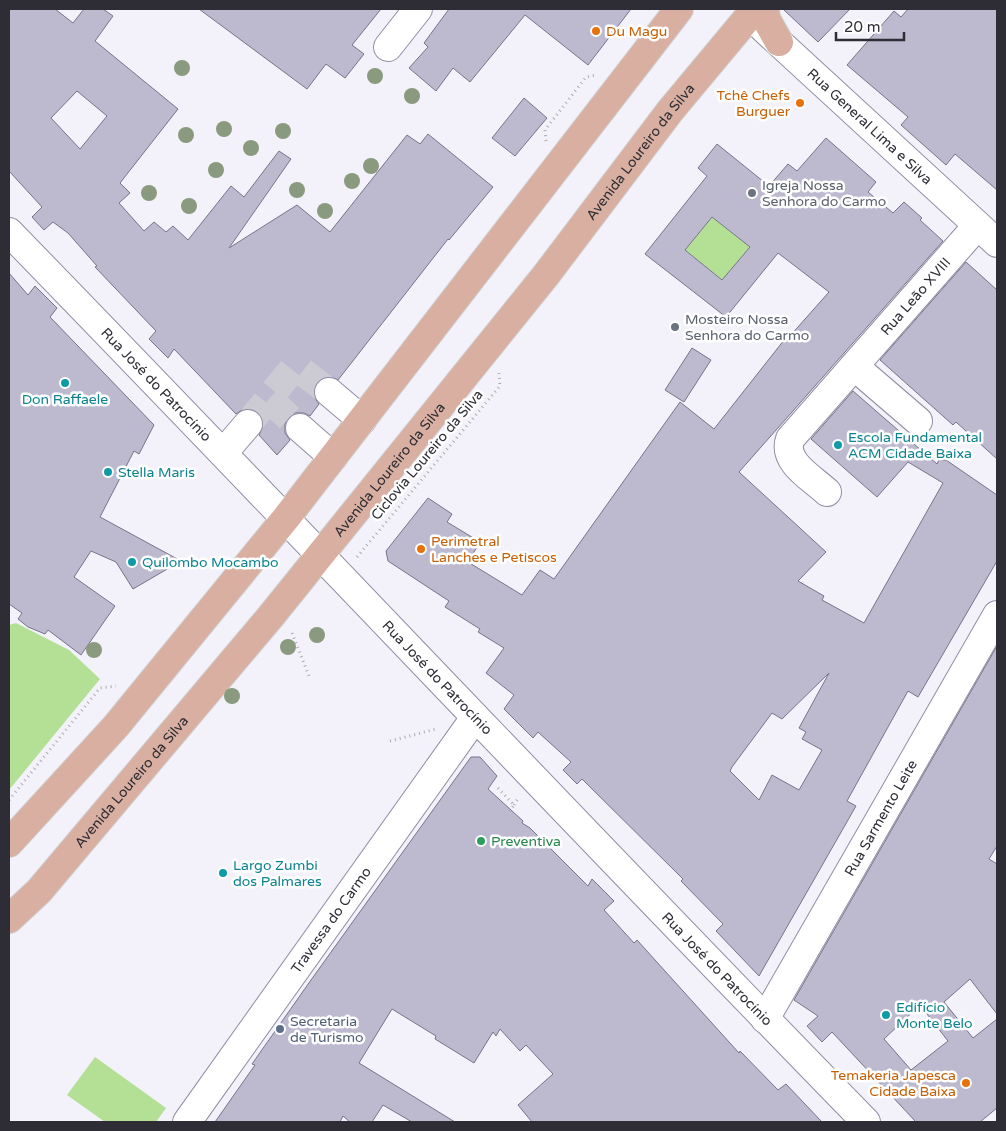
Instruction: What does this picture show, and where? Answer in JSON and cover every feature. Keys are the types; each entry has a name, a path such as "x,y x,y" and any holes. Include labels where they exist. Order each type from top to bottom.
{"main road":[{"path":"9,843 116,726 286,518 680,9"},
{"name":"Avenida Loureiro da Silva","path":"9,919 39,891 320,555 546,275 670,111 753,10"}],"street":[{"path":"388,46 418,9"},
{"name":"Rua General Lima e Silva","path":"753,10 779,42 987,235"},
{"name":"Rua José do Patrocínio","path":"9,232 286,518 474,719 866,1122"},
{"name":"Rua Leão XVIII","path":"827,492 789,458 787,448 790,439 854,366 987,235"},
{"path":"854,366 918,421"},
{"path":"329,392 362,420"},
{"path":"223,453 248,424"},
{"path":"300,428 333,458"},
{"name":"Rua Sarmento Leite","path":"765,1019 997,615"},
{"name":"Travessa do Carmo","path":"187,1122 474,719"}],"path":[{"name":"Ciclovia Loureiro da Silva","path":"340,576 500,386 495,338"},
{"path":"292,633 309,676"},
{"path":"9,800 100,688 154,681"},
{"path":"390,741 438,728"},
{"path":"498,788 514,805"},
{"path":"510,811 518,798"}],"green space":[{"path":"712,217 750,247 722,280 685,250"},
{"path":"16,623 69,650 100,679 9,790 9,625"},
{"path":"95,1057 166,1108 156,1122 105,1122 67,1095"}],"building":[{"path":"9,9 55,9 73,23 84,9 103,9 113,16 95,41 178,109 120,183 130,193 119,203 144,231 154,222 166,232 173,226 188,240 231,186 244,197 279,151 291,159 229,248 297,205 330,232 407,135 420,144 428,134 493,187 448,239 338,380 324,377 317,382 314,397 319,404 310,416 304,413 295,413 288,418 285,424 285,433 290,440 277,455 259,435 263,426 263,418 259,413 251,409 243,409 236,414 174,349 168,358 149,339 156,331 95,267 97,266 68,233 53,222 44,230 32,217 42,207 9,171","holes":["77,91 107,116 80,149 51,118"]},
{"path":"199,9 381,9 352,45 364,54 345,78 326,64 307,89"},
{"path":"449,9 631,9 588,65 525,15 470,82 453,68 436,91 409,68 428,47 424,43"},
{"path":"783,9 850,9 818,42"},
{"path":"908,9 997,9 997,190 955,154 946,165 901,125 908,117 847,65 894,11 901,17"},
{"path":"524,98 547,118 515,156 492,138"},
{"path":"826,138 876,182 868,192 893,213 904,202 943,241 739,472 826,552 798,581 824,596 822,600 864,623 943,483 908,462 877,497 811,439 853,391 937,464 939,460 946,460 997,495 997,561 918,697 908,691 847,801 856,806 759,976 716,931 723,924 681,881 683,879 582,779 577,784 563,770 571,762 538,732 533,738 504,709 514,695 486,673 504,648 478,632 480,629 445,607 449,601 388,561 386,551 428,498 452,514 447,522 480,542 468,562 522,595 540,570 554,579 680,402 714,429 788,335 790,336 829,292 778,253 726,317 645,254 707,176 698,168 717,144 769,186 788,164 797,171","holes":["712,217 750,247 722,280 685,250","829,673 799,728 806,732 802,739 822,750 799,790 772,775 759,800 730,771 732,767 772,713 782,719"]},
{"path":"966,262 997,290 997,459 956,422 953,425 880,360"},
{"path":"9,273 28,295 35,286 57,308 50,317 154,425 139,454 134,451 100,517 181,561 133,589 116,562 91,551 74,577 115,606 81,655 48,630 45,634 28,627 18,619 22,613 9,604"},
{"path":"692,348 711,360 684,402 665,390"},
{"path":"997,646 997,846 989,859 997,864 997,1014 970,979 944,1002 973,1038 997,1019 997,1108 980,1122 916,1122 832,1032 822,1042 807,1026 818,1016 794,1000","holes":["920,1005 948,1041 911,1070 884,1039"]},
{"path":"471,757 480,757 497,776 488,789 588,886 592,879 614,901 604,910 634,943 637,940 739,1053 740,1051 778,1090 786,1084 822,1122 532,1122 518,1105 553,1074 526,1045 520,1051 500,1029 496,1036 493,1032 474,1063 435,1039 436,1036 392,1009 359,1063 455,1122 412,1122 383,1105 372,1122 350,1122 343,1116 340,1122 215,1122 255,1065 252,1064"}],"tunnel":[{"path":"248,424 295,366 329,392"},
{"path":"269,399 300,428"}],"place":[{"name":"Du Magu","path":"596,31"},
{"name":"Tchê Chefs Burguer","path":"800,103"},
{"name":"Igreja Nossa Senhora do Carmo","path":"752,193"},
{"name":"Mosteiro Nossa Senhora do Carmo","path":"675,327"},
{"name":"Don Raffaele","path":"65,383"},
{"name":"Escola Fundamental ACM Cidade Baixa","path":"838,445"},
{"name":"Stella Maris","path":"108,472"},
{"name":"Perimetral Lanches e Petiscos","path":"421,549"},
{"name":"Quilombo Mocambo","path":"132,562"},
{"name":"Preventiva","path":"481,841"},
{"name":"Largo Zumbi dos Palmares","path":"223,873"},
{"name":"Edifício Monte Belo","path":"886,1015"},
{"name":"Secretaria de Turismo","path":"280,1029"},
{"name":"Temakeria Japesca Cidade Baixa","path":"966,1083"}]}
